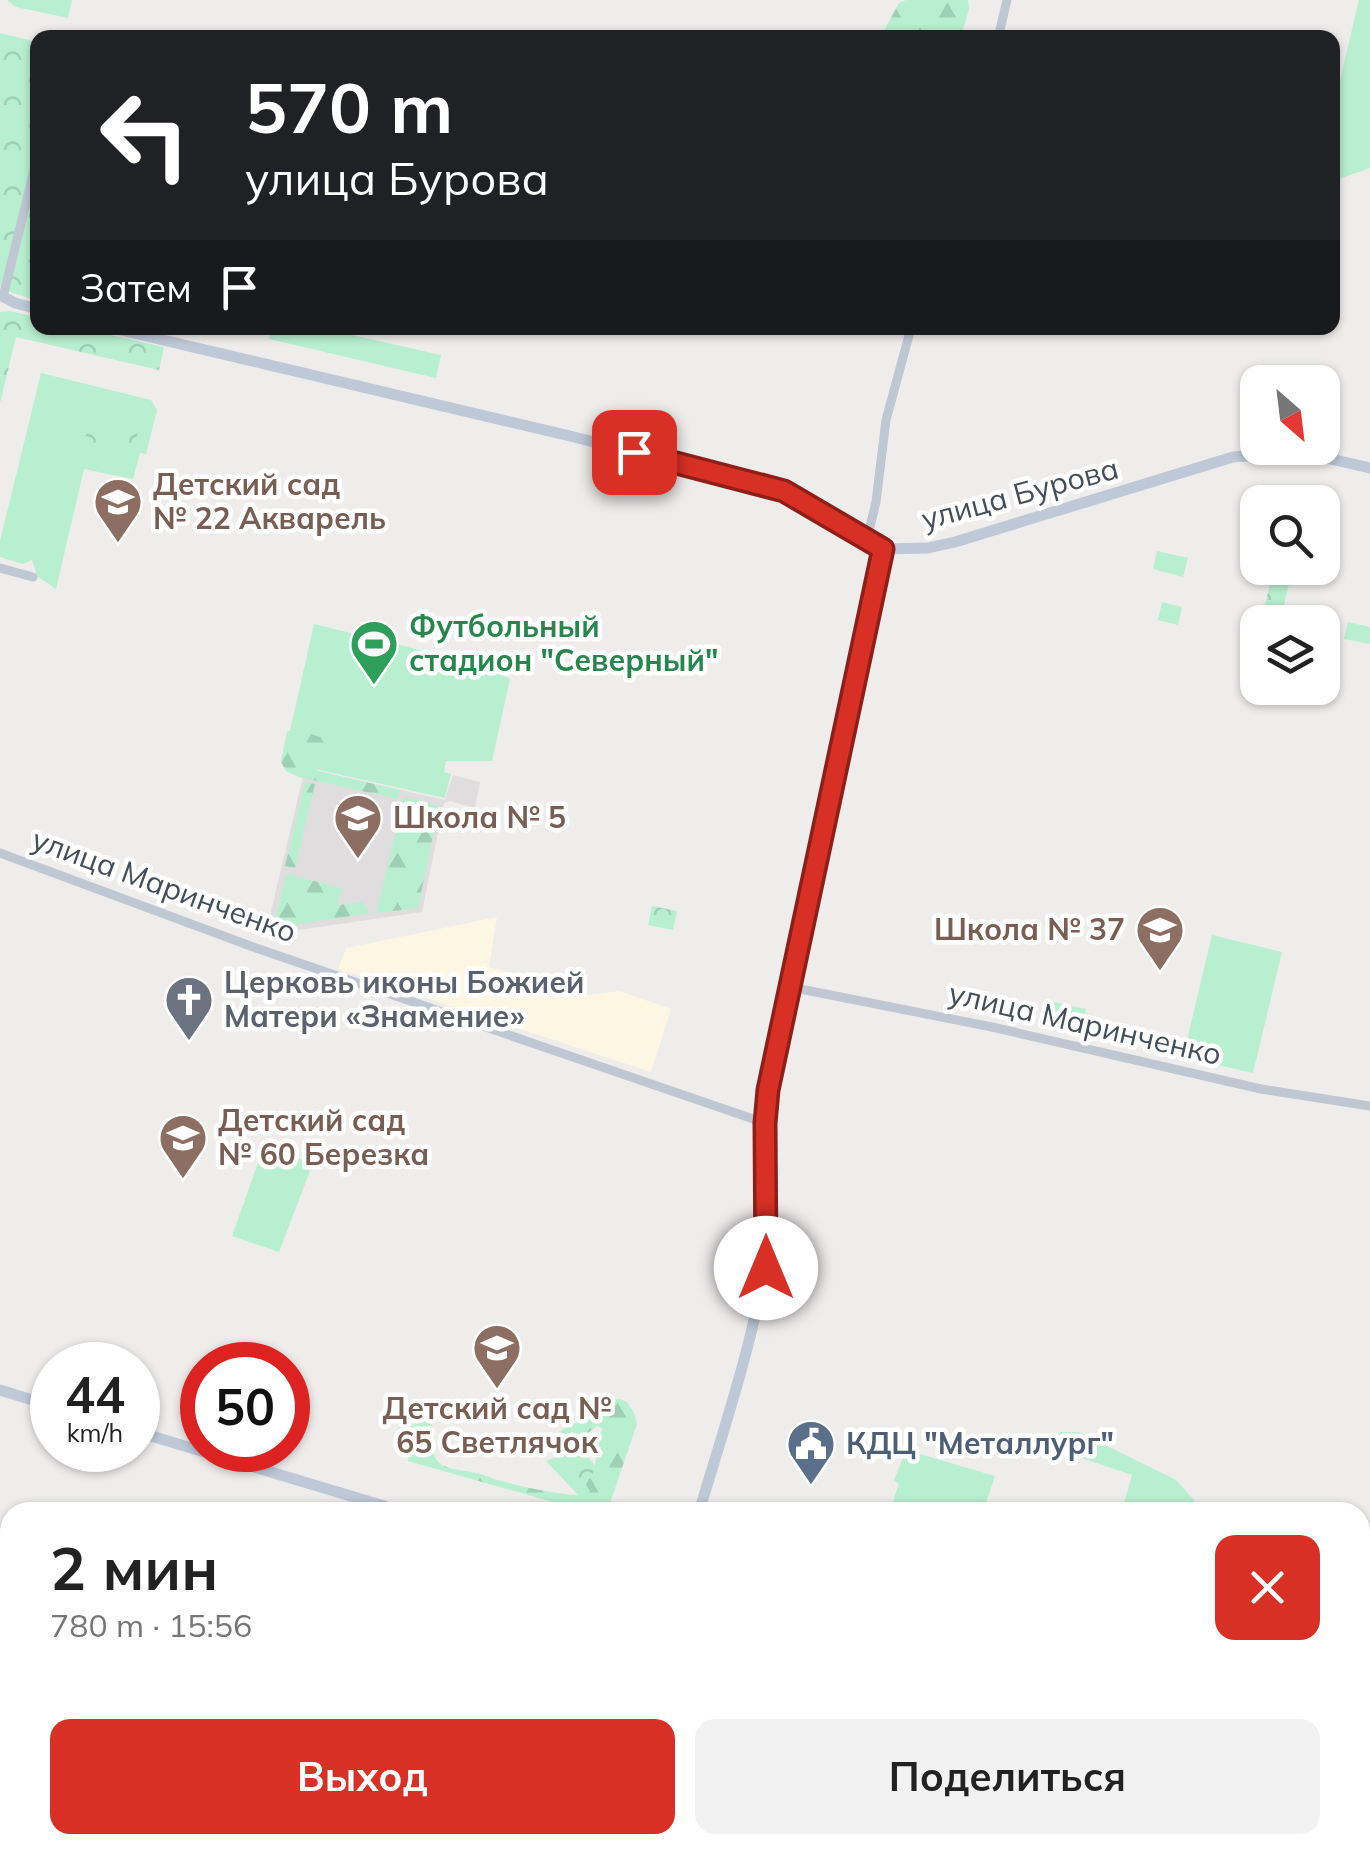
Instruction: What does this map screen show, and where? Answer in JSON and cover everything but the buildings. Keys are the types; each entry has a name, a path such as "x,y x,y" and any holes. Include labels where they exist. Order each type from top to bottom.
{"main road":[{"path":"4,300 30,306"},
{"path":"142,335 774,488 883,549 768,1090 766,1268 702,1502"},
{"name":"улица Бурова","path":"883,549 928,548 956,542 1233,457 1300,452 1370,468"},
{"path":"0,1390 30,1399"},
{"path":"160,1439 371,1502"}],"street":[{"path":"1000,30 1007,0"},
{"path":"4,300 30,188"},
{"path":"867,539 876,502 886,420 909,335"},
{"path":"0,568 33,576"},
{"name":"улица Маринченко","path":"0,852 272,953 765,1123"},
{"name":"улица Маринченко","path":"790,987 992,1028 1261,1090 1370,1106"}],"shaded area":[{"name":"Школа № 5","path":"305,768 445,800 453,775 480,782 475,808 444,803 422,912 292,931 268,924"},
{"path":"497,917 489,967 587,995 620,991 671,1009 651,1072 338,969 346,948"}],"green space":[{"path":"7,0 72,0 68,18 16,7"},
{"path":"968,0 969,9 963,30 884,30 899,3"},
{"path":"1359,0 1370,0 1370,168 1340,179 1340,80"},
{"path":"0,33 30,40 30,298 0,285"},
{"path":"0,312 30,316 30,335 111,335 164,347 159,370 16,337 0,403"},
{"path":"270,335 352,335 441,355 436,378 269,339"},
{"path":"41,373 151,400 157,410 146,454 140,453 133,479 84,469 56,589 37,576 32,560 23,564 0,557 0,541"},
{"path":"89,421 138,432 132,458 83,447"},
{"path":"1157,551 1188,558 1183,577 1153,569"},
{"path":"1270,585 1289,585 1284,605 1265,605"},
{"path":"1162,602 1182,607 1178,625 1158,620"},
{"path":"1348,622 1370,627 1370,644 1344,639"},
{"path":"314,624 493,668 510,679 492,761 446,761 444,772 451,774 445,798 283,762"},
{"path":"287,731 325,739 321,755 313,762 318,771 400,790 398,799 286,771 281,762"},
{"path":"305,782 315,784 295,868 285,866"},
{"path":"404,797 439,806 418,908 376,913"},
{"path":"286,874 342,888 337,905 363,902 370,913 292,925 275,920"},
{"path":"652,906 677,911 673,930 648,925"},
{"path":"1212,935 1282,952 1253,1073 1183,1057"},
{"path":"1049,1001 1086,1009 1082,1030 1044,1022"},
{"path":"264,1146 313,1163 279,1252 232,1236"},
{"path":"618,1399 626,1401 637,1424 610,1502 553,1502 408,1461 393,1440 400,1425 413,1426 418,1416 432,1425 434,1454 444,1466 531,1488 586,1496 585,1483 596,1460 593,1446 603,1429 597,1426 558,1453 546,1439"},
{"path":"1060,1432 1079,1432 1176,1480 1195,1502 1124,1502 1132,1475 1052,1448"},
{"path":"580,1447 595,1466 585,1483 590,1491 586,1496 579,1496 546,1461"},
{"path":"906,1450 995,1476 986,1502 893,1502 899,1484 894,1480"}],"place":[{"name":"Детский сад № 22 Акварель","path":"118,544"},
{"name":"Футбольный стадион \"Северный\"","path":"374,686"},
{"name":"Школа № 5","path":"358,860"},
{"name":"Школа № 37","path":"1160,972"},
{"name":"Церковь иконы Божией Матери «Знамение»","path":"189,1042"},
{"name":"Детский сад № 60 Березка","path":"183,1180"},
{"name":"Детский сад № 65 Светлячок","path":"497,1390"},
{"name":"КДЦ \"Металлург\"","path":"811,1486"}],"route":[{"path":"634,452 784,491 883,549 768,1090 766,1268"}]}
